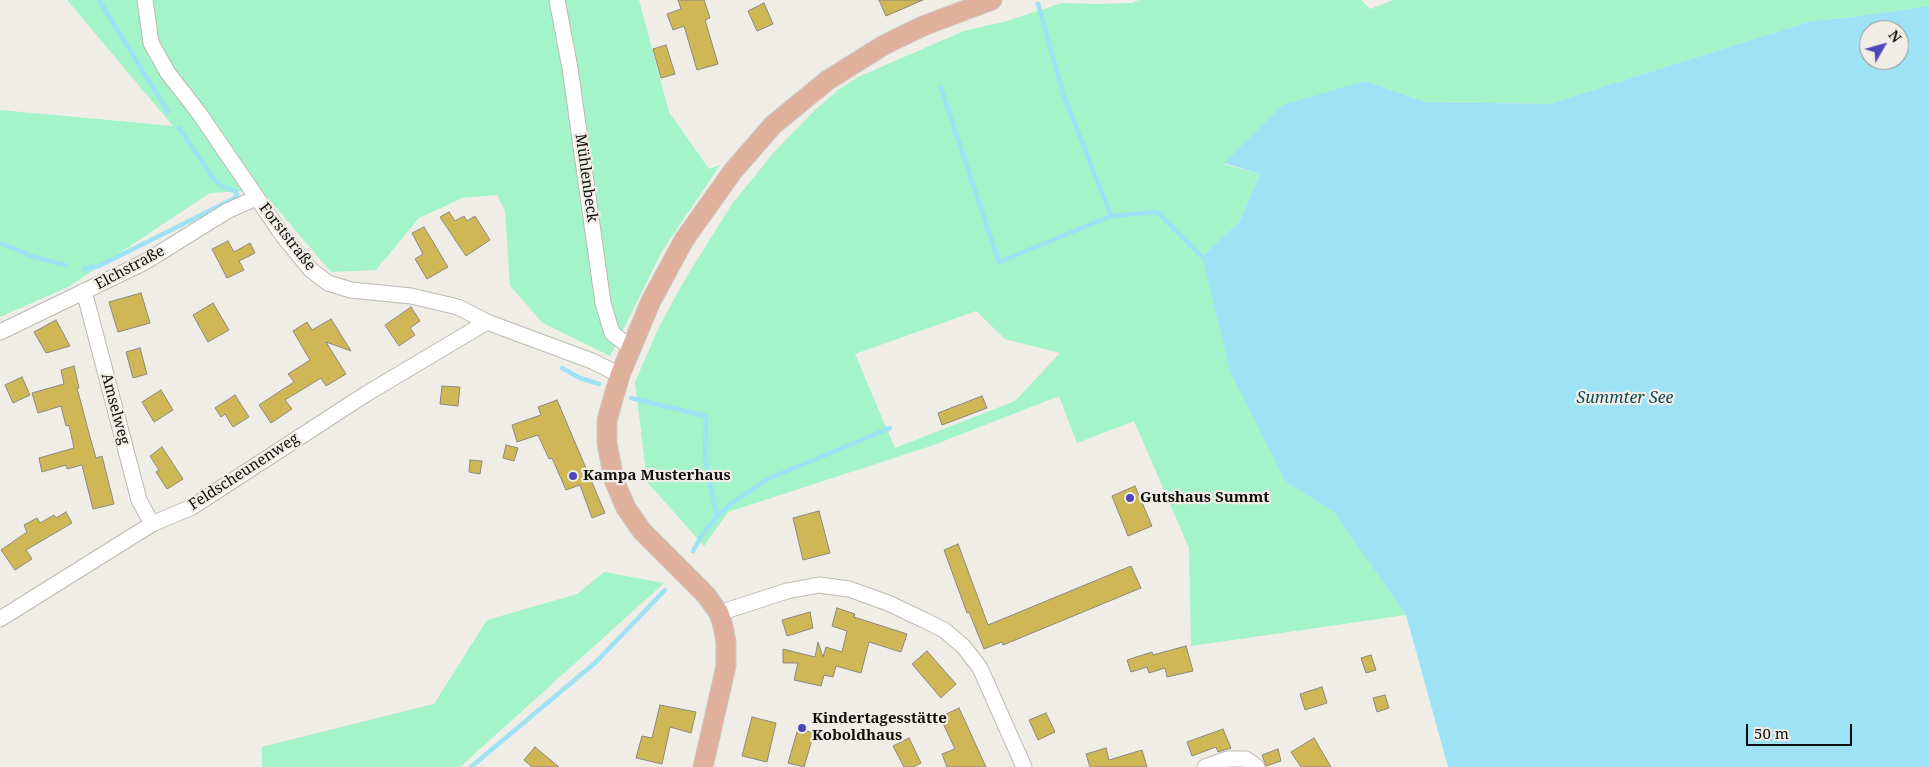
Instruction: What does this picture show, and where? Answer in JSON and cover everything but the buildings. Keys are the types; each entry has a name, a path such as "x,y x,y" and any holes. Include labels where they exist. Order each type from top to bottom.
{"main road":[{"path":"703,767 726,666 726,642 720,613 696,584 642,531 626,508 614,480 607,442 607,420 630,347 651,301 684,240 732,171 773,125 828,80 884,45 923,26 992,0"}],"street":[{"name":"Forststraße","path":"145,0 151,43 160,60 199,113 283,236 312,270 328,283 359,291 433,300 458,307 487,322 592,361 620,375"},
{"name":"Mühlenbeck","path":"557,0 570,68 603,302 612,333 630,347"},
{"name":"Elchstraße","path":"0,332 145,262 227,211 256,198"},
{"name":"Amselweg","path":"84,291 139,500 152,524"},
{"name":"Feldscheunenweg","path":"0,619 152,524 192,507 366,394 487,322"},
{"path":"720,613 787,591 819,585 848,589 888,603 944,630 963,646 980,668 1024,767"},
{"path":"1205,767 1227,759 1246,759 1257,767"}],"green space":[{"path":"67,0 639,0 669,112 709,169 720,165 662,251 610,356 543,323 510,286 505,211 497,195 462,198 419,218 376,270 331,272 261,190 210,193 68,287 0,317 0,110 173,126"},
{"path":"1139,0 1361,0 1370,9 1394,0 1929,0 1929,6 1811,21 1549,104 1425,102 1365,81 1224,164 1260,174 1240,221 1202,257 1286,482 1334,511 1406,615 1191,646 1189,548 1134,421 1077,443 1059,396 931,446 728,512 704,546 647,482 635,382 659,327 684,281 732,204 775,151 815,110 838,90 858,77 964,31 1007,21 1062,3 1132,3","holes":["976,311 1005,339 1060,353 1015,401 895,448 855,354"]},
{"path":"604,572 664,583 460,767 262,767 262,747 434,704 487,620 577,594"}],"water":[{"name":"Summter See","path":"1929,6 1929,767 1448,767 1406,615 1334,512 1286,482 1231,374 1202,257 1240,221 1260,174 1224,163 1283,105 1365,81 1425,102 1549,104 1811,21"}],"waterway":[{"path":"99,0 168,112"},
{"path":"1038,4 1064,96 1111,216 1157,212 1202,257"},
{"path":"941,88 999,262 1111,216"},
{"path":"84,269 99,266 235,198 236,192 220,185 214,179 179,128"},
{"path":"0,243 34,257 65,265"},
{"path":"562,368 580,378 599,384"},
{"path":"631,398 706,416 705,458 717,516"},
{"path":"693,551 702,535 717,516 732,503 768,479 890,428"},
{"path":"471,767 596,662 665,590"}],"place":[{"name":"Kampa Musterhaus","path":"573,476"},
{"name":"Gutshaus Summt","path":"1130,498"},
{"name":"Kindertagesstätte Koboldhaus","path":"802,728"}]}
